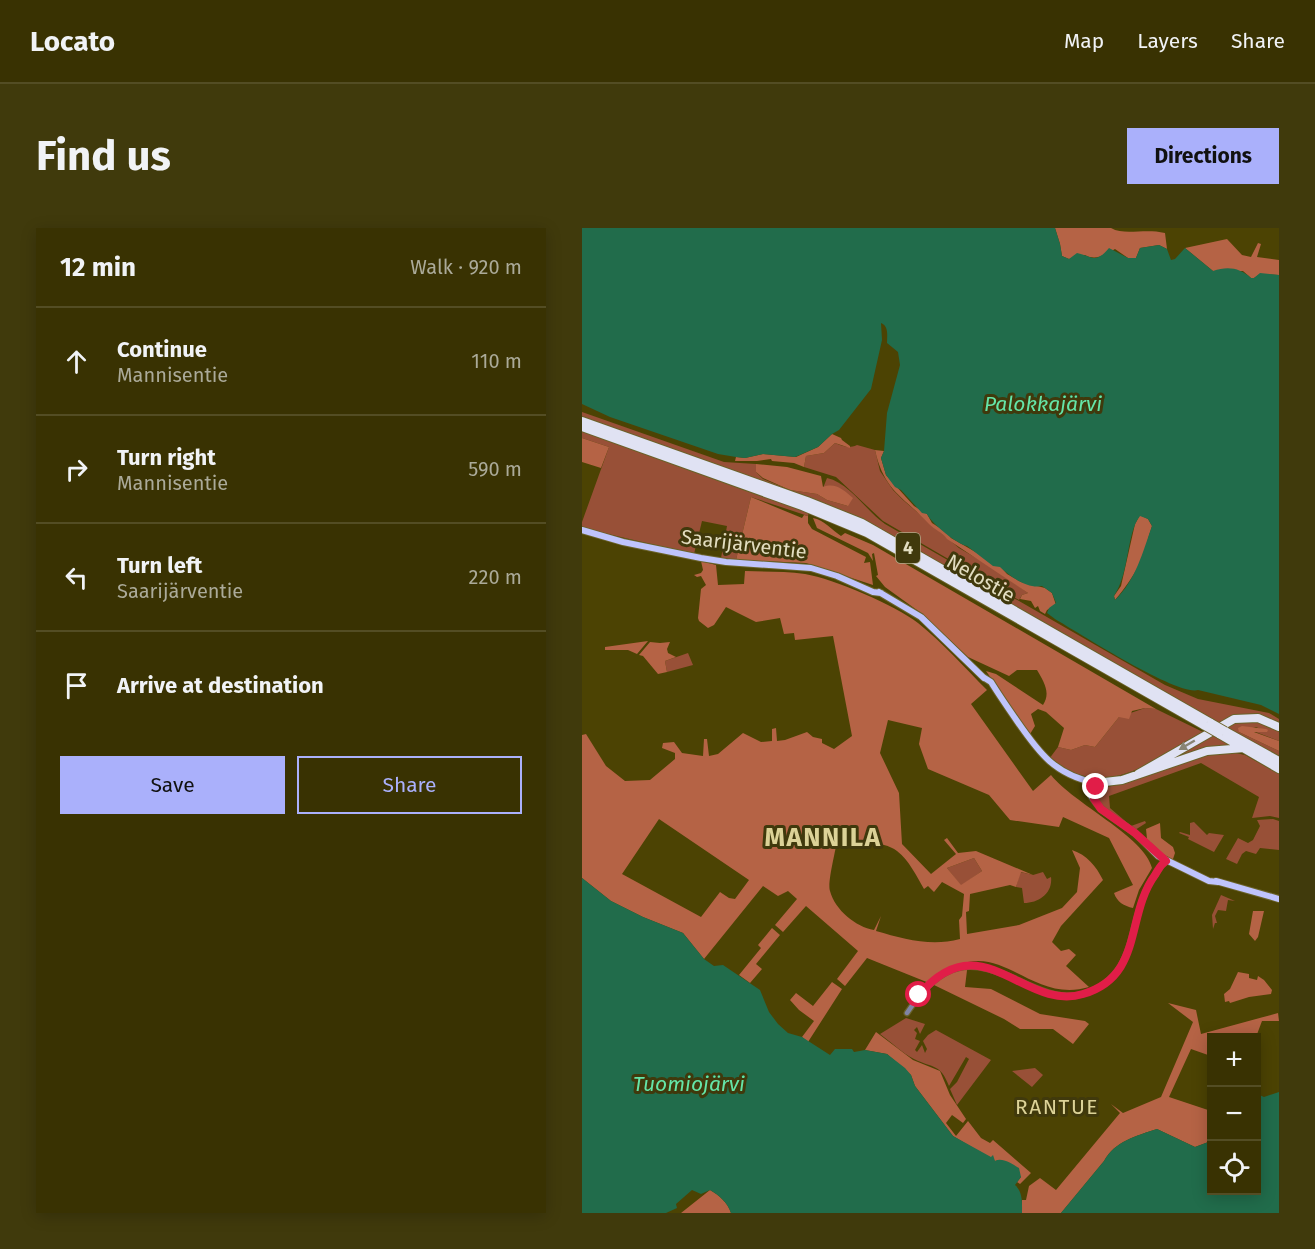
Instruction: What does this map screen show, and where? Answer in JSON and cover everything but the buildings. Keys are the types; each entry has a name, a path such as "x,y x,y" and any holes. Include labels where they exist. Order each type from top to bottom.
{"highway":[{"name":"Nelostie","path":"582,420 862,523 1222,732 1279,761"},
{"name":"Nelostie","path":"582,427 850,525 902,552 1158,699 1208,724"},
{"path":"1138,774 1234,719 1258,718 1279,727"},
{"name":"Nelostie","path":"1222,732 1279,769"},
{"path":"1093,782 1122,780 1214,749 1244,748"}],"main road":[{"name":"Saarijärventie","path":"582,530 623,542 701,558 811,568 881,593 921,617 995,689 1044,758 1063,772 1093,782"},
{"path":"1093,782 1094,799 1101,809 1135,833 1164,860 1207,879 1279,899"}],"street":[{"path":"907,1013 919,995 936,978 963,967 993,969 1047,993 1058,995 1077,995 1099,988 1119,970 1126,960 1144,891 1164,860"}],"shaded area":[{"path":"1055,228 1111,228 1122,231 1165,233 1167,249 1159,245 1140,248 1136,258 1128,258 1115,249 1096,257 1085,255 1069,259 1062,256"},
{"path":"1227,239 1242,255 1251,257 1258,243 1261,244 1257,257 1279,260 1279,275 1260,274 1251,278 1243,271 1213,271 1185,248"},
{"path":"582,412 724,462 756,464 756,472 763,479 790,490 817,494 827,500 848,506 823,488 827,478 835,481 850,491 885,524 1165,685 1198,699 1269,713 1279,719 1279,725 1266,719 1219,724 866,522 790,491 582,417"},
{"path":"582,431 809,512 808,516 751,497 736,560 721,558 727,526 702,521 694,554 582,528 582,522 609,447 582,438"},
{"path":"832,434 841,438 850,448 835,443 824,453 806,456 804,467 771,459 735,461 736,457 745,458 763,454 796,457 818,447"},
{"path":"582,438 609,447 601,468 582,462"},
{"path":"835,443 848,447 857,445 875,450 880,471 903,500 959,548 995,569 1028,593 1022,595 1019,600 883,521 836,477 804,467 806,456 824,453"},
{"path":"875,450 884,451 881,458 886,475 914,506 927,514 932,523 951,538 1000,566 1007,574 1021,582 1045,588 1052,593 1056,605 1047,610 1045,614 1038,606 1035,608 1031,601 1020,599 1022,595 1028,593 931,526 889,484"},
{"path":"756,464 787,467 821,476 823,487 835,486 853,498 848,506 827,500 817,494 790,490 763,478 756,472"},
{"path":"751,497 802,518 804,515 808,516 808,523 812,529 866,557 864,563 870,562 873,585 806,563 736,560"},
{"path":"1140,515 1148,519 1152,526 1145,551 1134,574 1115,600 1114,596 1121,586 1135,524"},
{"path":"813,518 841,536 845,533 873,545 1156,709 1145,708 1132,711 1129,719 1119,717 1095,747 1085,745 1071,750 1058,747 1064,728 1046,712 1038,709 1031,714 1035,726 1030,734 986,671 996,674 1043,705 1046,692 1037,670 1017,670 1009,676 968,657 921,613 885,587 876,576 878,575 874,553 872,554 873,561 868,553 817,528"},
{"path":"701,561 716,565 718,585 744,584 745,571 805,574 847,587 908,616 936,639 987,690 971,704 1033,791 1051,775 1061,786 1123,832 1147,856 1152,868 1139,890 1133,908 1127,906 1119,901 1114,893 1133,885 1109,838 1063,817 1059,827 1010,820 989,795 928,769 919,744 922,728 888,720 880,753 899,793 902,844 931,874 956,854 944,840 947,838 958,853 976,851 1033,875 1021,872 1016,887 1010,885 970,894 969,911 966,912 967,934 1019,925 1062,908 1077,892 1080,868 1072,850 1087,858 1103,880 1061,926 1052,942 1061,951 1069,949 1076,955 1066,966 1089,987 1071,990 1054,988 997,964 983,961 968,962 965,987 991,989 1040,1014 1085,1021 1089,1024 1073,1044 1053,1029 1020,1029 934,985 867,958 845,986 837,979 858,951 806,906 783,932 775,925 797,899 788,891 778,896 763,886 704,959 683,933 611,901 582,878 582,735 586,734 606,766 625,781 650,780 675,759 675,753 662,748 663,743 674,742 682,753 703,756 704,739 707,739 709,756 718,754 743,733 761,742 772,741 772,729 776,728 777,741 807,732 813,737 822,739 822,743 834,749 852,736 833,636 795,640 794,633 784,634 780,618 756,622 726,607 714,625 708,628 698,618 701,589 706,585 701,576 694,575 703,570","holes":["659,819 749,880 735,899 720,892 701,917 622,874","837,840 876,843 891,847 905,859 924,889 928,886 934,892 942,882 964,894 962,916 959,920 960,939 928,942 876,931 881,916 874,930 860,925 836,905 829,887","974,858 982,871 961,885 947,868"]},
{"path":"648,641 637,654 628,650 605,650 605,647"},
{"path":"650,642 670,642 668,653 676,657 665,661 667,672 658,674 643,656 639,655"},
{"path":"688,653 693,665 667,672 665,661"},
{"path":"1145,708 1156,709 1203,732 1146,765 1128,773 1109,777 1090,777 1070,771 1049,759 1058,747 1071,750 1085,745 1095,747 1119,717"},
{"path":"1250,719 1279,729 1279,741 1253,731 1267,732 1256,727 1239,732 1279,751 1279,758 1223,726"},
{"path":"1242,726 1268,730 1267,732 1254,732 1279,741 1279,751 1239,732 1238,728"},
{"path":"1210,733 1233,746 1158,764"},
{"path":"1231,752 1245,755 1279,774 1279,818 1270,816 1252,818 1259,797 1201,763 1109,796 1110,808 1131,826 1145,821 1146,823 1135,830 1102,807 1097,795 1100,789 1130,781 1206,754"},
{"path":"1257,820 1279,821 1279,850 1260,848 1256,854 1246,851 1237,864 1226,859 1238,838 1248,843 1253,840 1260,826"},
{"path":"1194,822 1207,835 1209,833 1224,835 1214,852 1179,833 1190,835 1190,823"},
{"path":"1160,823 1161,838 1173,847 1175,853 1172,862 1147,839 1146,829"},
{"path":"974,858 982,871 961,886 947,868"},
{"path":"1020,872 1033,875 1043,872 1047,879 1051,877 1050,888 1040,899 1024,903 1022,888 1016,887"},
{"path":"1221,895 1235,901 1228,900 1226,911 1218,910 1215,916 1217,923 1213,929 1212,915"},
{"path":"1253,911 1264,911 1255,941 1249,934"},
{"path":"772,928 780,935 756,964 762,969 750,983 739,975 761,948 758,945"},
{"path":"1238,972 1249,974 1249,978 1257,980 1258,976 1264,980 1272,990 1271,994 1230,1003 1225,1002 1224,994 1230,989"},
{"path":"832,982 842,989 808,1042 802,1037 814,1021 790,1000 796,993 813,1006"},
{"path":"1168,1003 1196,1010 1201,1034 1278,1013 1279,1021 1262,1021 1258,1033 1207,1033 1207,1055 1191,1049 1169,1097 1207,1110 1207,1142 1195,1147 1157,1129 1134,1137 1120,1144 1109,1154 1061,1213 1022,1213 1022,1200 1026,1200 1029,1186 1040,1178 1056,1190 1120,1113 1111,1104 1123,1113 1161,1097 1193,1022"},
{"path":"906,1018 925,1024 920,1034 917,1027 914,1030 917,1033 915,1039 920,1041 915,1050 917,1052 922,1045 925,1053 927,1049 923,1041 936,1030 991,1060 957,1105 950,1089 957,1082 969,1059 966,1057 949,1086 943,1073 910,1057 880,1034"},
{"path":"876,1032 913,1060 940,1071 950,1095 966,1119 963,1123 952,1115 946,1123 956,1136 968,1121 981,1138 990,1143 993,1140 1031,1173 1020,1184 1017,1182 1021,1177 1010,1165 995,1161 953,1136 915,1086 911,1075 887,1054 865,1050"},
{"path":"1035,1068 1043,1075 1032,1087 1012,1071"},
{"path":"710,1190 723,1200 731,1213 681,1213"}],"water":[{"name":"Palokkajärvi","path":"582,228 1055,228 1062,256 1069,259 1077,253 1097,258 1109,248 1128,258 1136,258 1140,248 1159,245 1167,249 1171,260 1175,259 1185,248 1213,271 1234,269 1251,278 1260,273 1279,275 1279,714 1261,705 1187,689 1170,683 1105,649 1047,613 1049,608 1056,603 1052,593 1042,586 1031,586 1020,581 1000,567 993,566 967,546 957,542 895,487 886,475 881,458 884,451 887,413 900,365 898,352 887,343 884,324 881,323 882,340 871,389 839,430 818,447 795,457 763,454 745,458 718,454 610,417 582,404","holes":["1140,516 1148,519 1152,526 1138,565 1128,584 1115,600 1114,596 1123,576 1132,533"]},
{"name":"Tuomiojärvi","path":"582,878 611,901 683,933 704,959 714,966 723,965 760,990 769,1012 788,1033 802,1037 830,1055 835,1049 852,1049 854,1052 865,1050 887,1054 911,1075 915,1086 953,1136 991,1157 993,1155 995,1161 1004,1160 1019,1168 1021,1177 1015,1185 1021,1194 1022,1213 731,1213 723,1200 710,1190 701,1194 692,1190 676,1204 677,1208 666,1213 582,1213"},
{"path":"1279,1092 1279,1213 1061,1213 1114,1149 1127,1140 1157,1129 1195,1147 1207,1142 1207,1195 1261,1195 1261,1096 1264,1097"}],"district":[{"name":"MANNILA","path":"823,837"},
{"name":"RANTUE","path":"1057,1107"}],"route":[{"path":"919,995 936,978 963,967 986,967 1047,993 1067,996 1084,994 1099,988 1119,970 1128,954 1144,891 1160,865 1166,861 1135,833 1101,809 1094,799 1096,787"}]}
